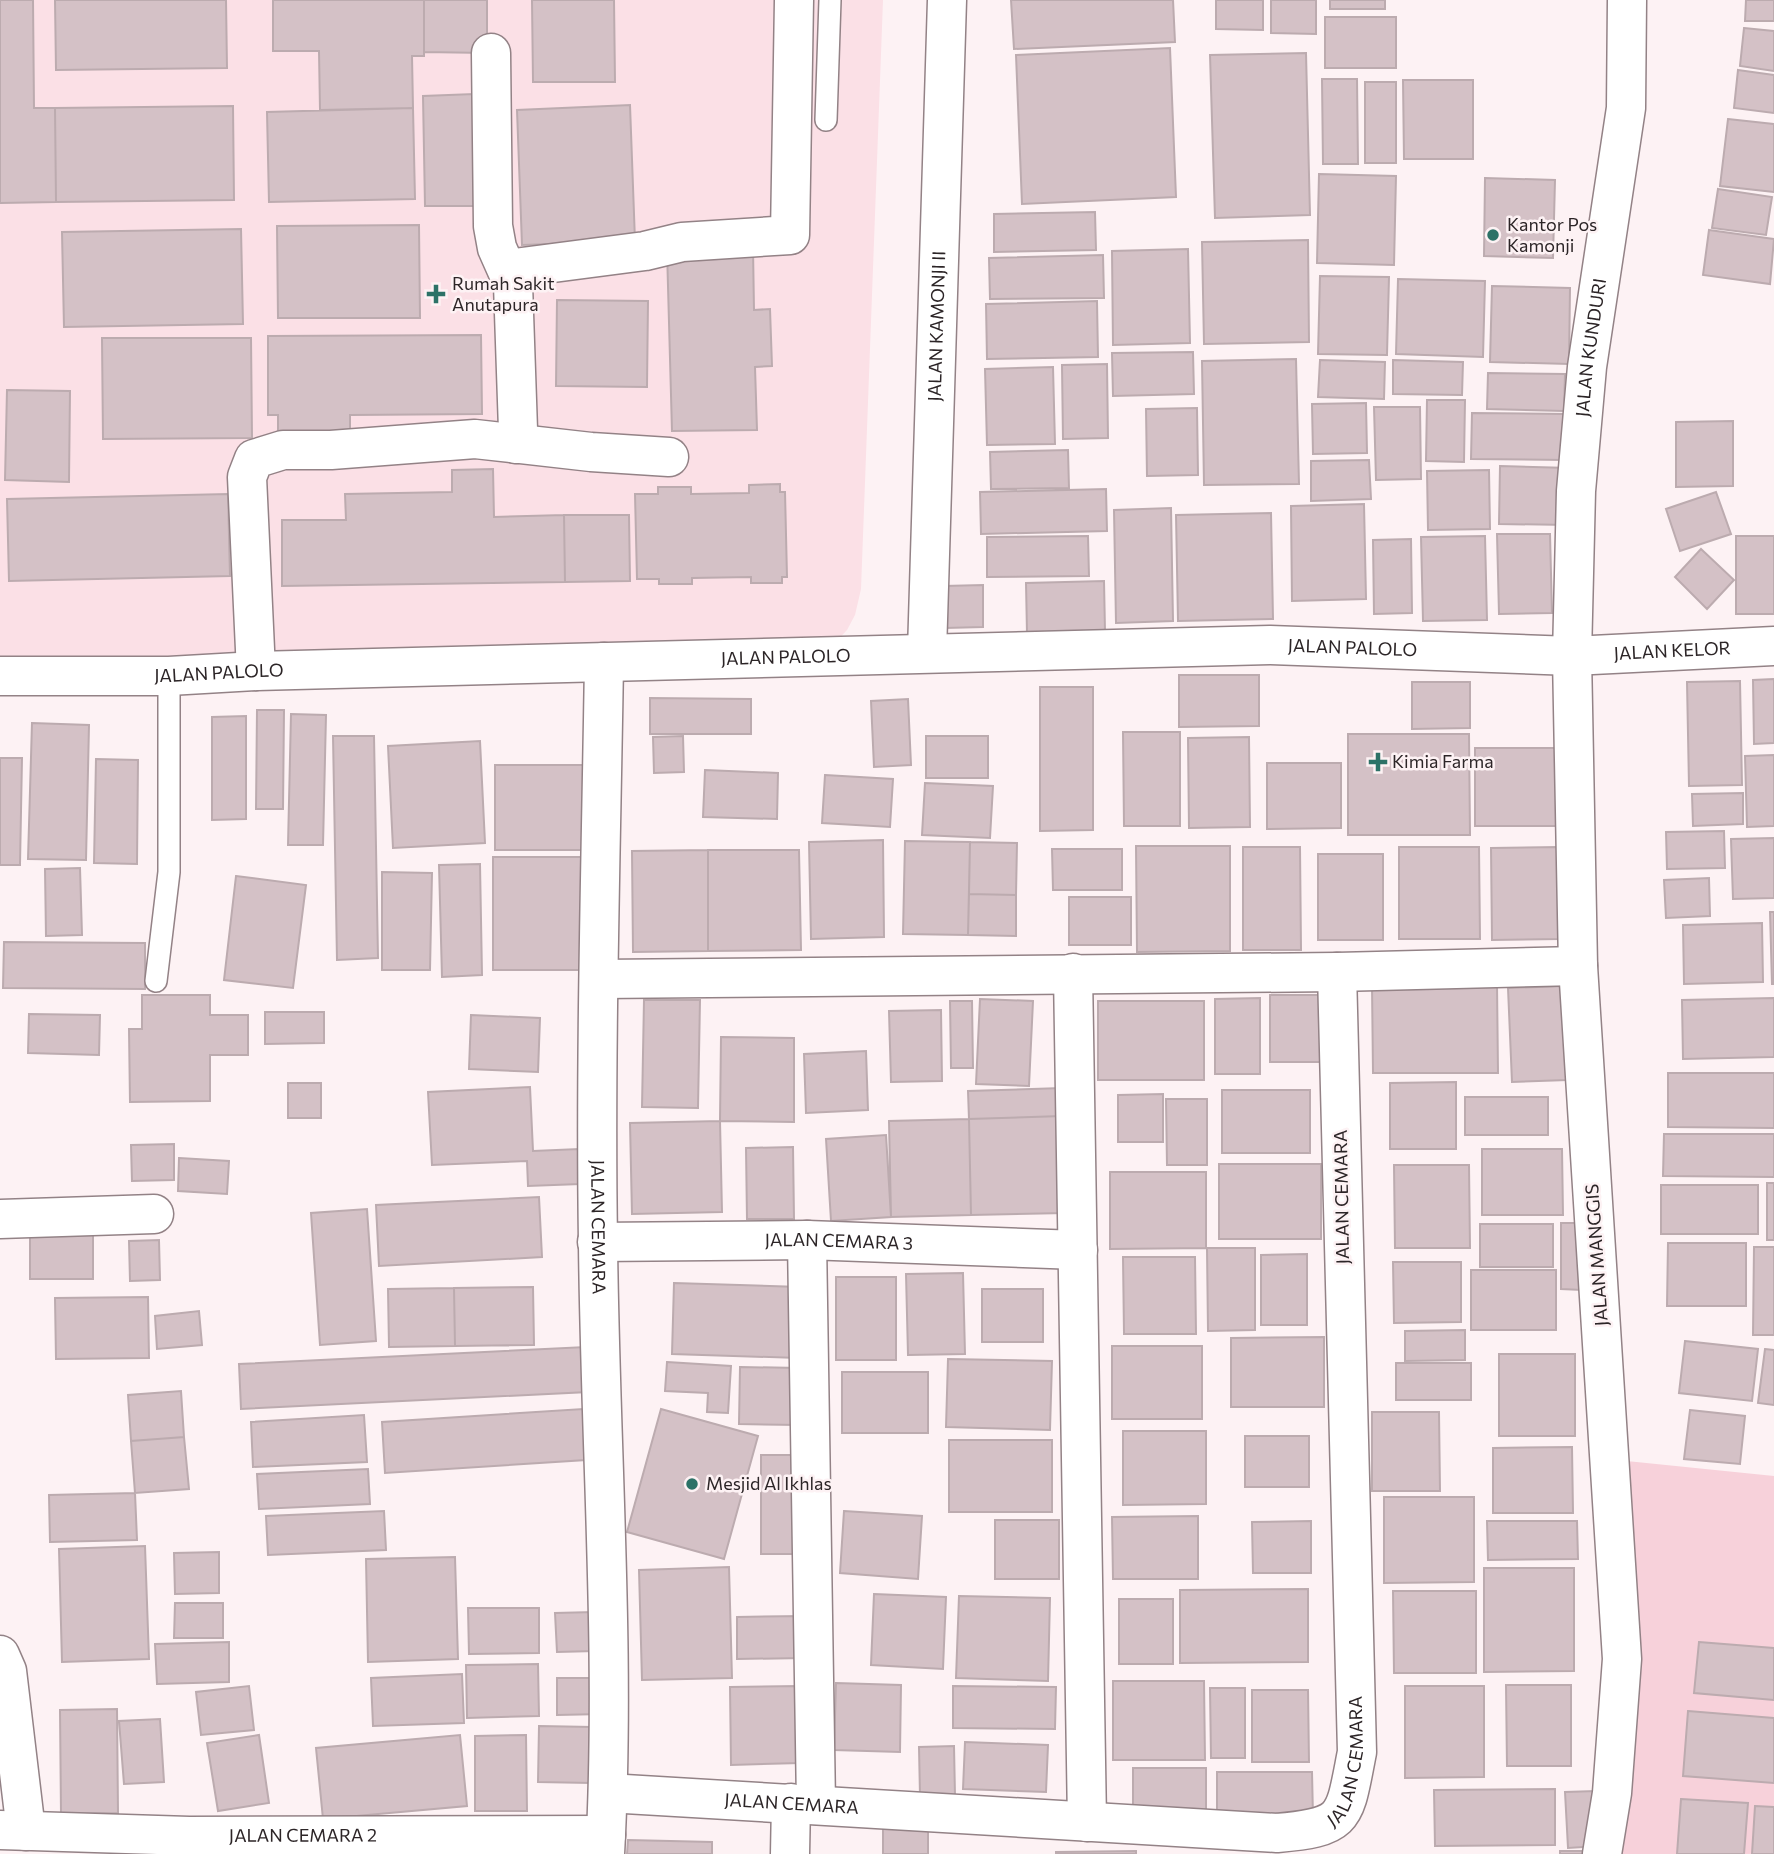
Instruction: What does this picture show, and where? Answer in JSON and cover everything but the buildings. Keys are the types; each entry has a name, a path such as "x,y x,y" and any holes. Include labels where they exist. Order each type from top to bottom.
{"street":[{"path":"507,269 645,251 682,242 790,235 794,0"},
{"name":"JALAN KAMONJI II","path":"927,652 947,0"},
{"name":"JALAN KUNDURI","path":"1572,656 1576,491 1587,367 1626,108 1626,0"},
{"path":"491,52 493,226 497,248 513,284 516,315 516,444"},
{"path":"256,671 247,496 247,477 254,459 283,450 331,450 475,439 669,457"},
{"name":"JALAN PALOLO","path":"0,676 169,676 256,671 927,652 1270,645 1572,656"},
{"name":"JALAN KELOR","path":"1572,656 1774,646"},
{"name":"JALAN MANGGIS","path":"1572,656 1578,966 1622,1659 1612,1793 1602,1854"},
{"name":"JALAN CEMARA","path":"604,662 597,1242 606,1535 608,1793 605,1844"},
{"path":"600,979 1337,972 1578,966"},
{"name":"JALAN CEMARA","path":"608,1793 1277,1833 1317,1830 1331,1824 1343,1810 1357,1752 1337,972"},
{"path":"1073,973 1087,1822"},
{"path":"0,1219 153,1214"},
{"path":"790,1854 804,1804 807,1240"},
{"name":"JALAN CEMARA 3","path":"597,1242 807,1240 1078,1250"},
{"path":"0,1655 7,1671 13,1831"},
{"name":"JALAN CEMARA 2","path":"13,1831 117,1844 605,1844"}],"lane":[{"path":"826,120 830,0"},
{"path":"156,981 169,872 169,676"}],"shaded area":[{"name":"Rumah Sakit Anutapura","path":"0,0 883,0 861,589 855,615 847,630 835,643 0,676"},
{"path":"1607,1459 1774,1476 1774,1854 1599,1854"}],"place":[{"name":"Kantor Pos Kamonji","path":"1493,235"},
{"name":"Rumah Sakit Anutapura","path":"436,294"},
{"name":"Kimia Farma","path":"1378,762"},
{"name":"Mesjid Al Ikhlas","path":"692,1484"}]}
